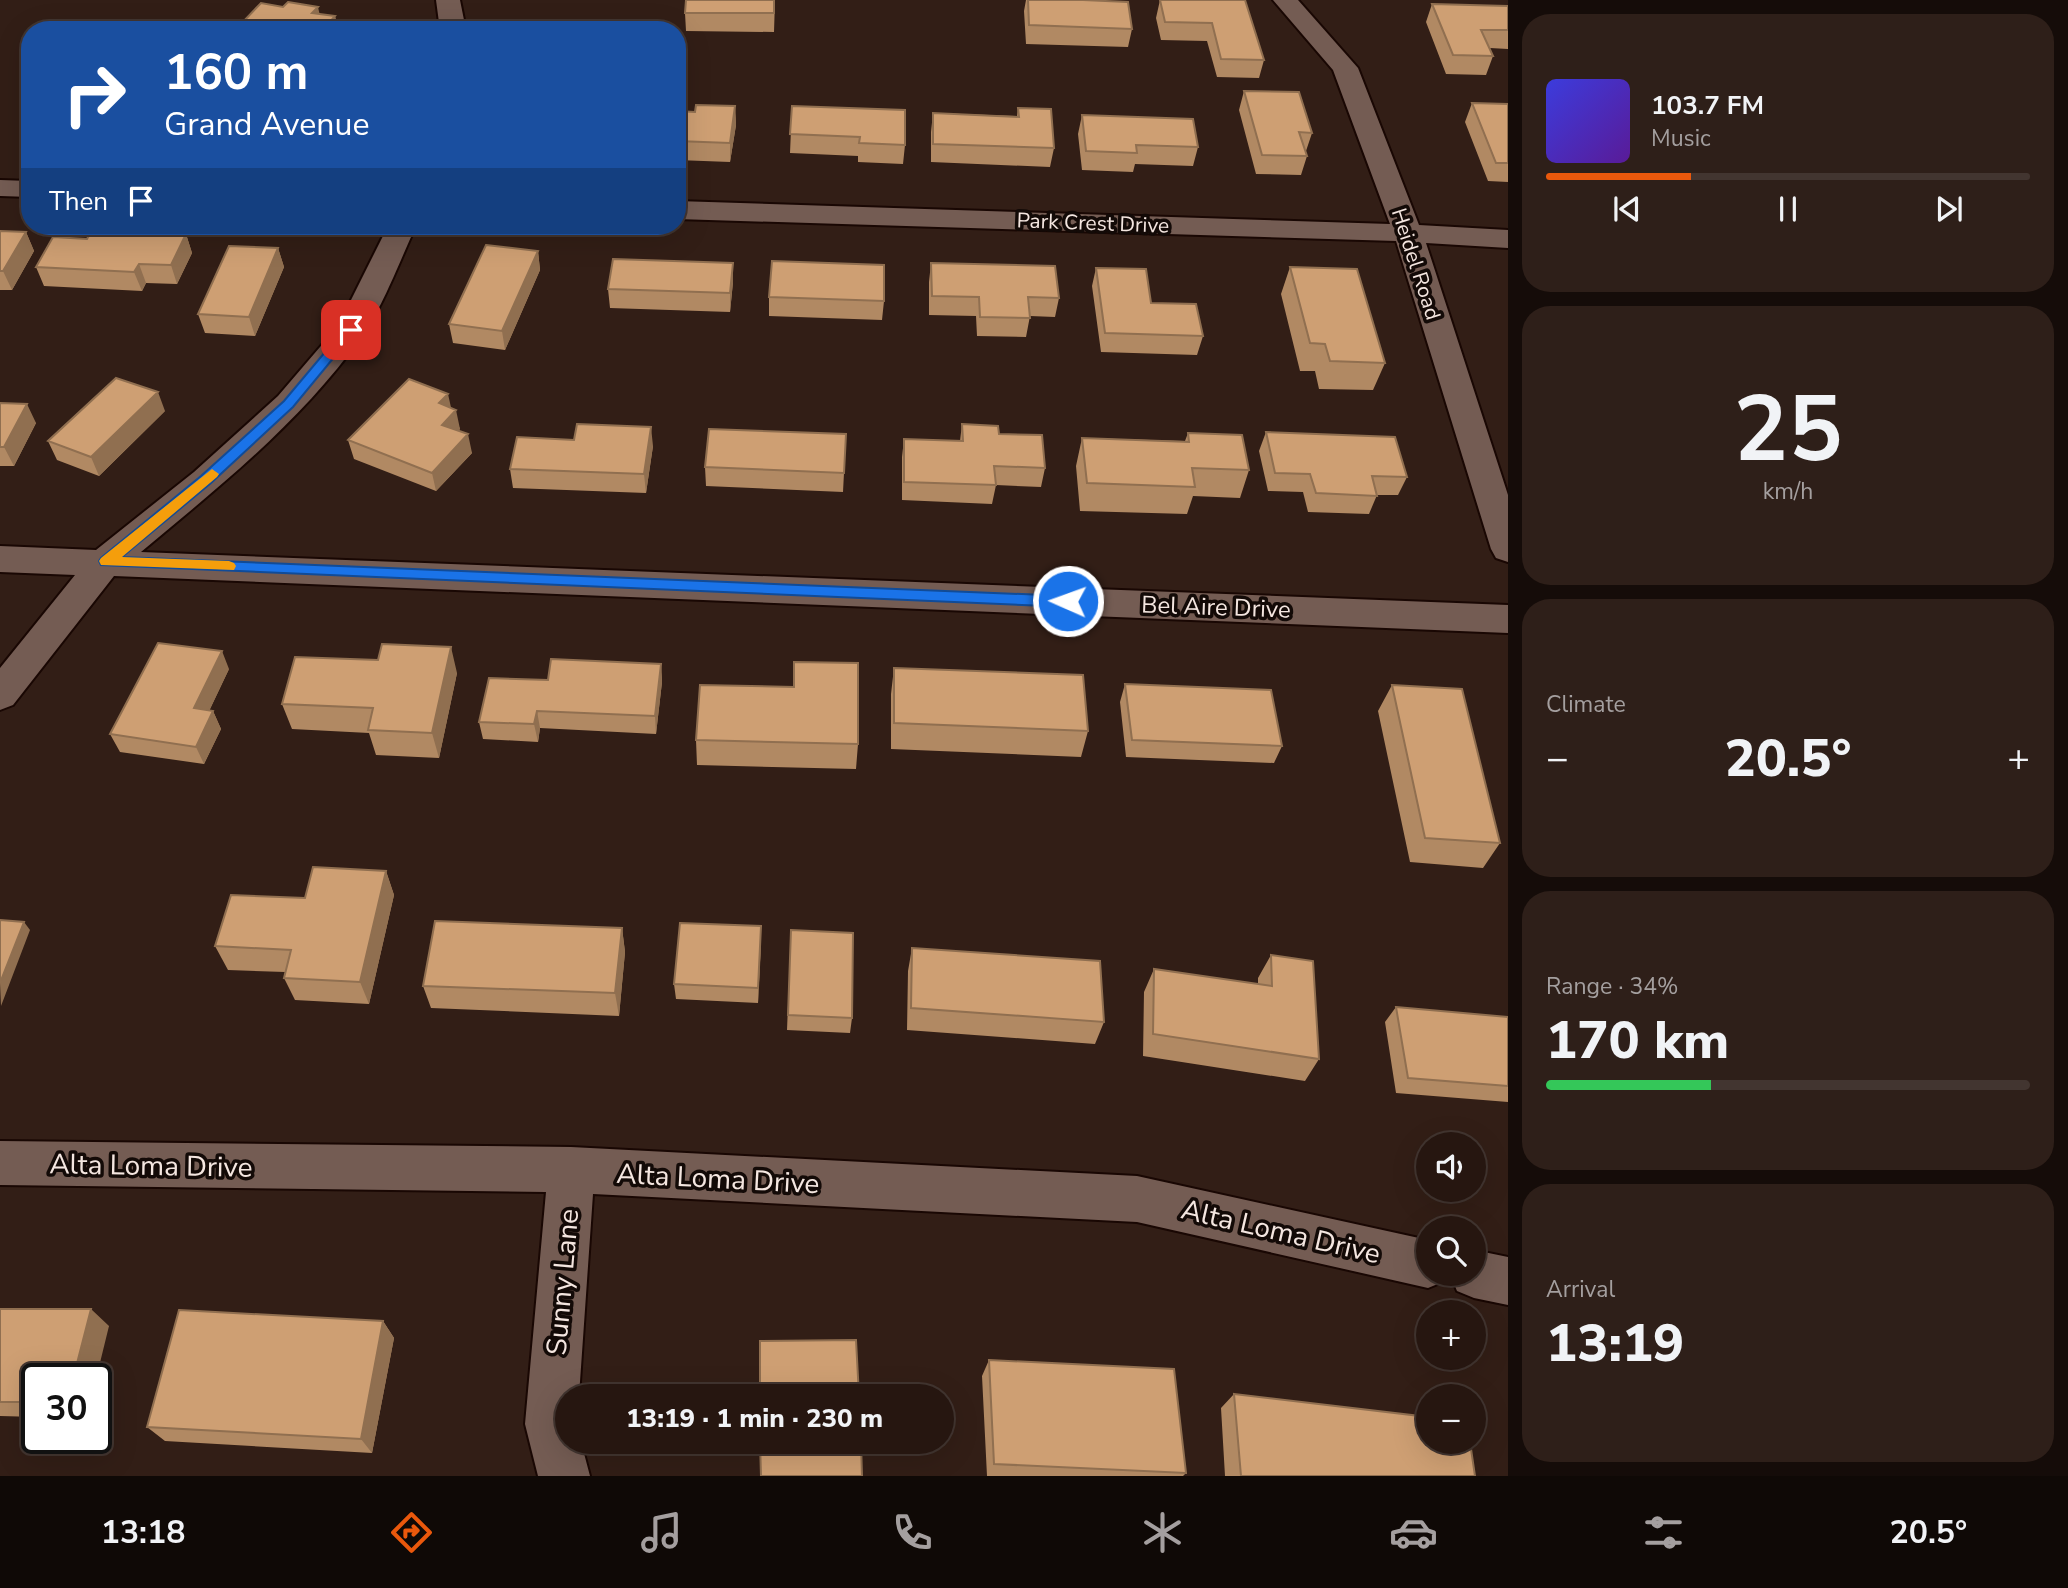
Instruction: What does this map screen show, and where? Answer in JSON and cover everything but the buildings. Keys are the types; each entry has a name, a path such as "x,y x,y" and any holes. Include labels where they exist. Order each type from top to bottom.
{"street":[{"path":"448,0 452,21"},
{"name":"Heidel Road","path":"1285,0 1345,68 1408,233 1508,549"},
{"path":"0,188 21,189"},
{"name":"Park Crest Drive","path":"686,210 1408,233 1508,239"},
{"path":"0,695 106,561 206,480 289,404 351,330 398,235"},
{"name":"Bel Aire Drive","path":"0,558 1508,619"},
{"name":"Alta Loma Drive","path":"0,1163 572,1170 1137,1199 1416,1261"},
{"name":"Sunny Lane","path":"564,1476 551,1424 572,1170"},
{"path":"1486,1277 1508,1282"}],"slow traffic":[{"path":"212,474 106,561 229,566"}],"route":[{"path":"351,330 289,404 206,480 106,561 1068,601"}]}
